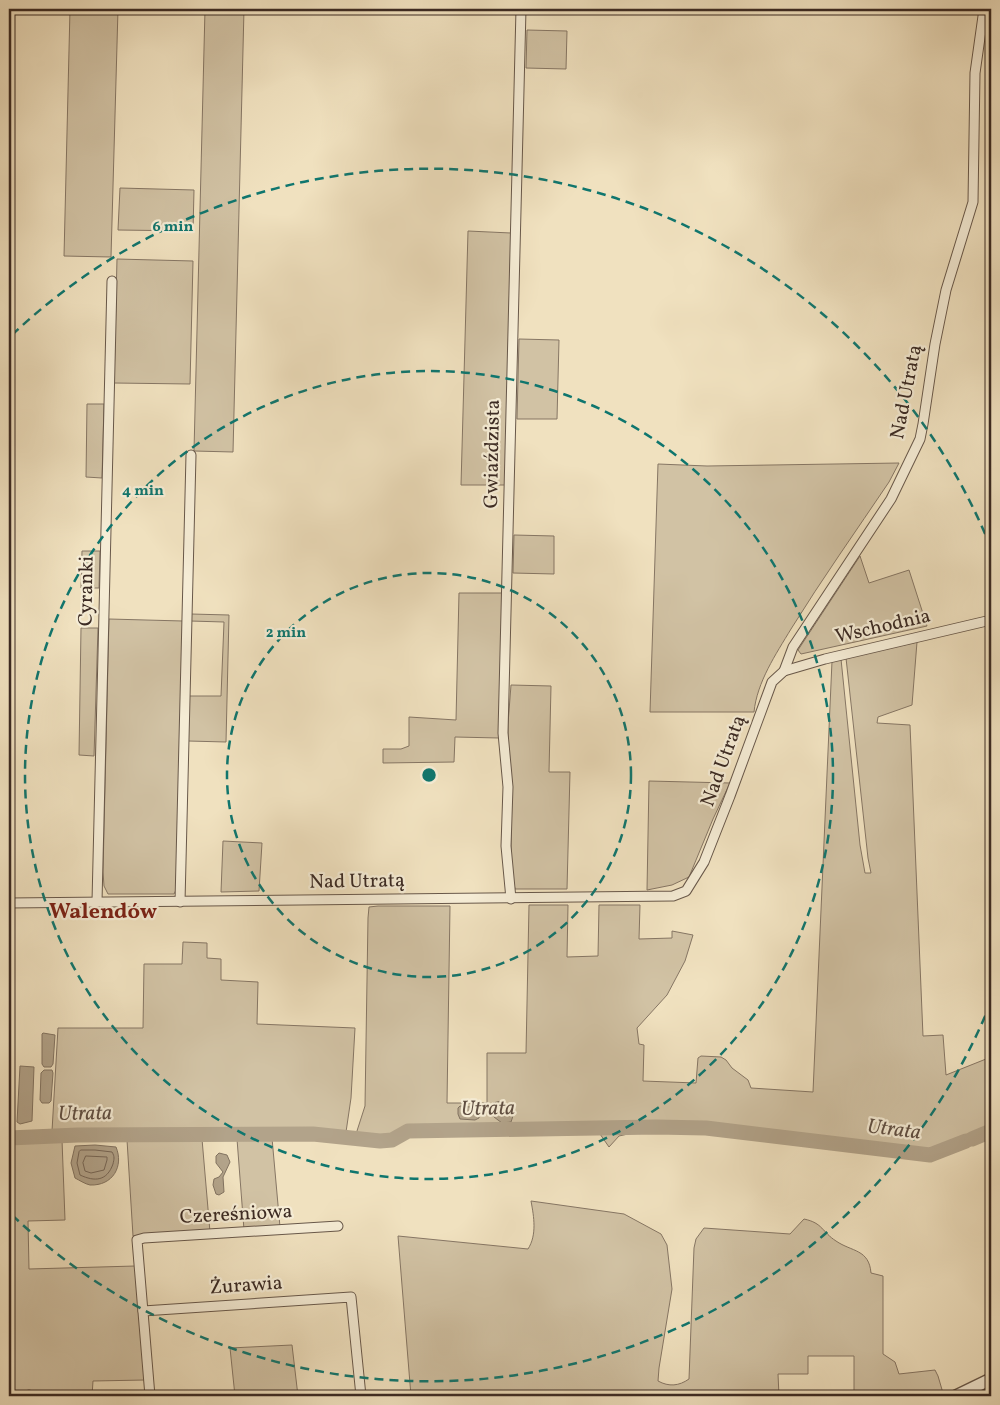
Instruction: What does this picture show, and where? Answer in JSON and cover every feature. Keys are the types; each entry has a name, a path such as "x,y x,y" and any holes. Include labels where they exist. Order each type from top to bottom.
{"street":[{"name":"Gwiaździsta","path":"511,899 506,846 508,787 503,734 522,9"},
{"name":"Nad Utratą","path":"9,903 363,898 511,899 673,896 686,891 704,862 772,682 784,671 793,647 890,499 920,439 924,424 934,344 946,290 972,202 975,73 984,9"},
{"name":"Cyranki","path":"98,902 112,281"},
{"path":"180,902 191,455"},
{"name":"Wschodnia","path":"784,671 825,658 991,620"},
{"name":"Czereśniowa","path":"143,1311 137,1240 144,1238 338,1226"},
{"name":"Żurawia","path":"143,1311 351,1297 362,1396"},
{"path":"143,1311 150,1396"},
{"path":"956,1396 991,1379"}],"shaded area":[{"path":"70,9 118,9 111,257 64,256"},
{"path":"205,9 244,9 233,452 194,451"},
{"path":"527,30 567,31 566,69 526,68"},
{"path":"120,188 194,190 193,231 118,230"},
{"path":"468,231 511,233 505,485 461,485"},
{"path":"117,259 193,261 190,384 114,383"},
{"path":"519,339 559,340 557,419 517,419"},
{"path":"87,404 104,404 102,478 86,477"},
{"path":"899,463 889,482 779,648 763,679 754,712 650,712 658,464 707,466"},
{"path":"514,535 554,536 554,574 513,573"},
{"path":"82,551 100,551 99,588 81,588"},
{"path":"860,556 869,583 909,570 927,626 801,654 798,650"},
{"path":"459,593 503,593 499,738 455,737 454,762 383,763 383,749 401,749 409,746 409,717 456,720"},
{"path":"191,614 229,615 226,742 188,741 188,696 221,696 224,622 190,621"},
{"path":"109,619 183,621 176,890 174,894 108,894 104,886"},
{"path":"81,628 98,628 94,756 79,755"},
{"path":"917,642 912,705 878,717 877,723 910,725 923,1036 943,1035 946,1075 991,1057 991,1136 930,1158 706,1133 637,1132 619,1136 609,1147 600,1134 416,1135 386,1145 344,1140 272,1138 280,1227 244,1230 237,1139 202,1139 210,1232 133,1236 127,1140 62,1140 65,1220 28,1221 29,1269 135,1266 145,1380 93,1381 92,1396 40,1396 39,1392 24,1392 24,1396 9,1396 9,1133 52,1131 58,1028 143,1028 144,964 182,964 183,942 207,943 207,958 221,959 221,980 258,982 257,1024 355,1028 351,1098 346,1132 356,1134 365,1106 368,918 369,907 378,906 450,906 447,1103 487,1103 487,1053 526,1053 529,905 568,905 567,957 598,956 599,905 640,905 639,939 672,938 672,931 693,935 685,961 667,995 637,1028 639,1044 644,1045 643,1081 696,1083 698,1058 701,1056 721,1057 748,1080 751,1088 813,1092 832,661 841,659 860,845 865,873 871,873 846,658"},
{"path":"511,685 551,686 549,772 570,772 567,889 515,889 511,869 511,773 508,750"},
{"path":"649,781 730,783 689,877 672,885 647,890"},
{"path":"223,841 262,843 259,891 221,892"},
{"path":"531,1201 624,1214 661,1234 667,1245 672,1289 659,1368 658,1381 662,1383 674,1385 689,1379 694,1248 696,1239 704,1228 790,1234 804,1219 819,1225 831,1238 842,1245 859,1252 867,1259 871,1273 883,1276 883,1354 895,1362 899,1374 935,1370 943,1393 936,1396 854,1396 854,1356 808,1356 808,1374 778,1374 779,1396 411,1396 398,1236 528,1249 534,1232"},
{"path":"292,1345 298,1396 235,1396 230,1348"}],"water":[{"path":"43,1033 55,1035 53,1064 51,1067 44,1067 42,1064"},
{"path":"20,1066 34,1067 32,1121 20,1124 17,1122"},
{"path":"44,1070 52,1070 53,1073 51,1101 49,1103 42,1103 40,1100 41,1073"},
{"path":"501,1101 512,1106 514,1113 511,1122 502,1123 494,1117 493,1103"},
{"path":"460,1106 480,1108 479,1118 475,1120 460,1119 458,1108"},
{"path":"75,1146 116,1147 119,1161 115,1174 105,1182 90,1185 75,1178 71,1163"},
{"path":"219,1153 227,1155 230,1162 223,1177 224,1192 219,1195 216,1194 213,1185 214,1179 223,1172 216,1163 216,1156"}],"waterway":[{"name":"Utrata","path":"9,1138 78,1135 313,1134 380,1141 392,1140 408,1131 656,1127 706,1128 930,1155 966,1141"},
{"name":"Utrata","path":"972,1139 991,1131"},
{"path":"985,1134 991,1161"}],"district":[{"name":"Walendów","path":"103,912"}]}
